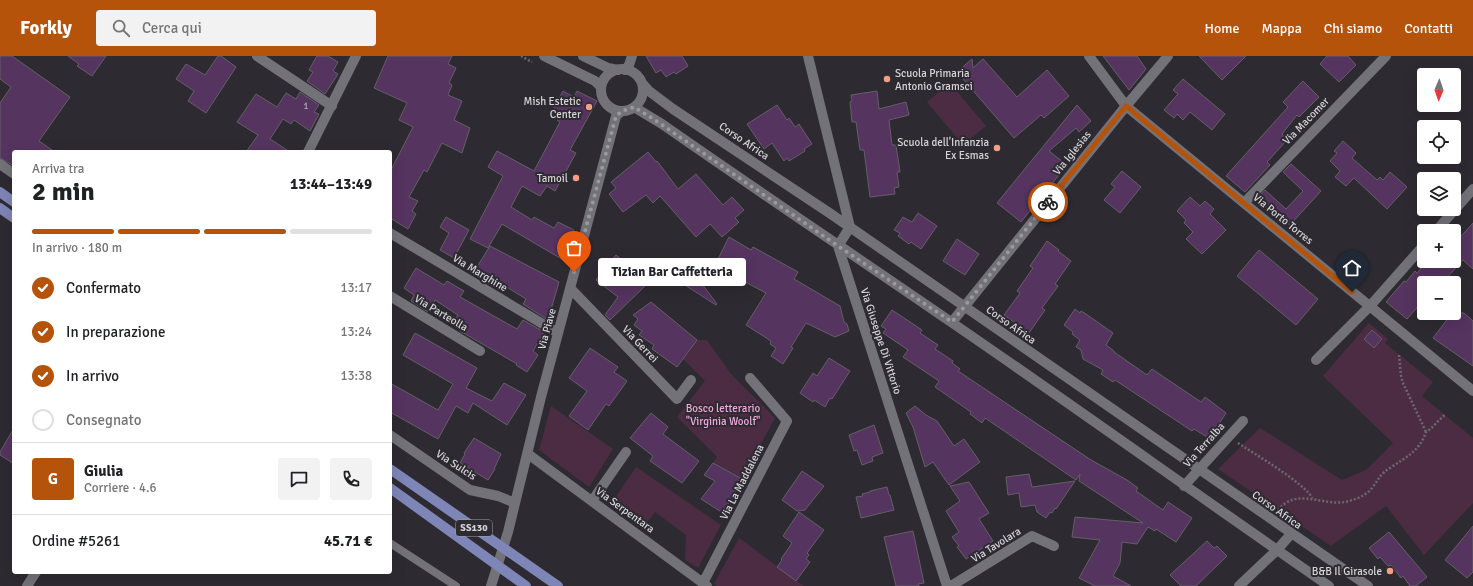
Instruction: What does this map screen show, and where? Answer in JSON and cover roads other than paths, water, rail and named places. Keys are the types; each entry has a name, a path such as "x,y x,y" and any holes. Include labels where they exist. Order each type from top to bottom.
{"main road":[{"path":"0,192 12,201"},
{"path":"0,208 12,217"},
{"name":"SS130","path":"392,469 558,586"},
{"name":"SS130","path":"392,489 498,564 526,586"}],"street":[{"path":"257,56 332,106"},
{"path":"309,150 356,56"},
{"path":"544,56 595,81 601,87"},
{"path":"583,56 608,68 627,66"},
{"path":"808,56 850,227 838,246"},
{"name":"Via Porto Torres","path":"1089,56 1126,106 1473,390"},
{"name":"Via Iglesias","path":"952,322 1168,56"},
{"name":"Via Macomer","path":"1244,203 1386,56"},
{"path":"627,66 642,83 643,94 638,104 634,107 617,112 605,102 601,92 601,87 607,76 627,66"},
{"name":"Corso Africa","path":"642,83 649,91 669,106 850,227 1198,470 1368,586"},
{"path":"634,107 662,124 838,246 952,322 1184,486 1329,586"},
{"name":"Via Piave","path":"491,586 508,532 541,397 617,112"},
{"path":"0,164 12,173"},
{"path":"1442,224 1473,189"},
{"name":"Via Marghine","path":"392,234 558,333"},
{"name":"Via Giuseppe Di Vittorio","path":"838,246 947,586"},
{"path":"1316,360 1370,306 1417,253"},
{"name":"Via Gerrei","path":"570,288 676,399 691,380"},
{"name":"Via Parteolla","path":"392,297 480,350"},
{"name":"Via La Maddalena","path":"705,585 787,421 750,378"},
{"name":"Via Terralba","path":"1184,486 1243,421"},
{"name":"Via Sulcis","path":"392,436 470,490 498,496 515,503"},
{"path":"592,501 626,452"},
{"name":"Via Serpentara","path":"528,454 705,585"},
{"path":"1239,586 1291,534"},
{"name":"Via Tavolara","path":"951,586 1032,536 1054,546"},
{"path":"27,586 35,574"}],"lane":[{"path":"392,543 456,586"}],"place":[{"name":"Scuola Primaria Antonio Gramsci","path":"887,79"},
{"name":"Mish Estetic Center","path":"589,107"},
{"name":"Scuola dell'Infanzia Ex Esmas","path":"997,148"},
{"name":"Tamoil","path":"576,178"},
{"name":"Tizian Bar Caffetteria","path":"574,272"},
{"name":"B&B Il Girasole","path":"1390,571"}],"park label":[{"name":"Bosco letterario \"Virginia Woolf\"","path":"723,414"}]}
